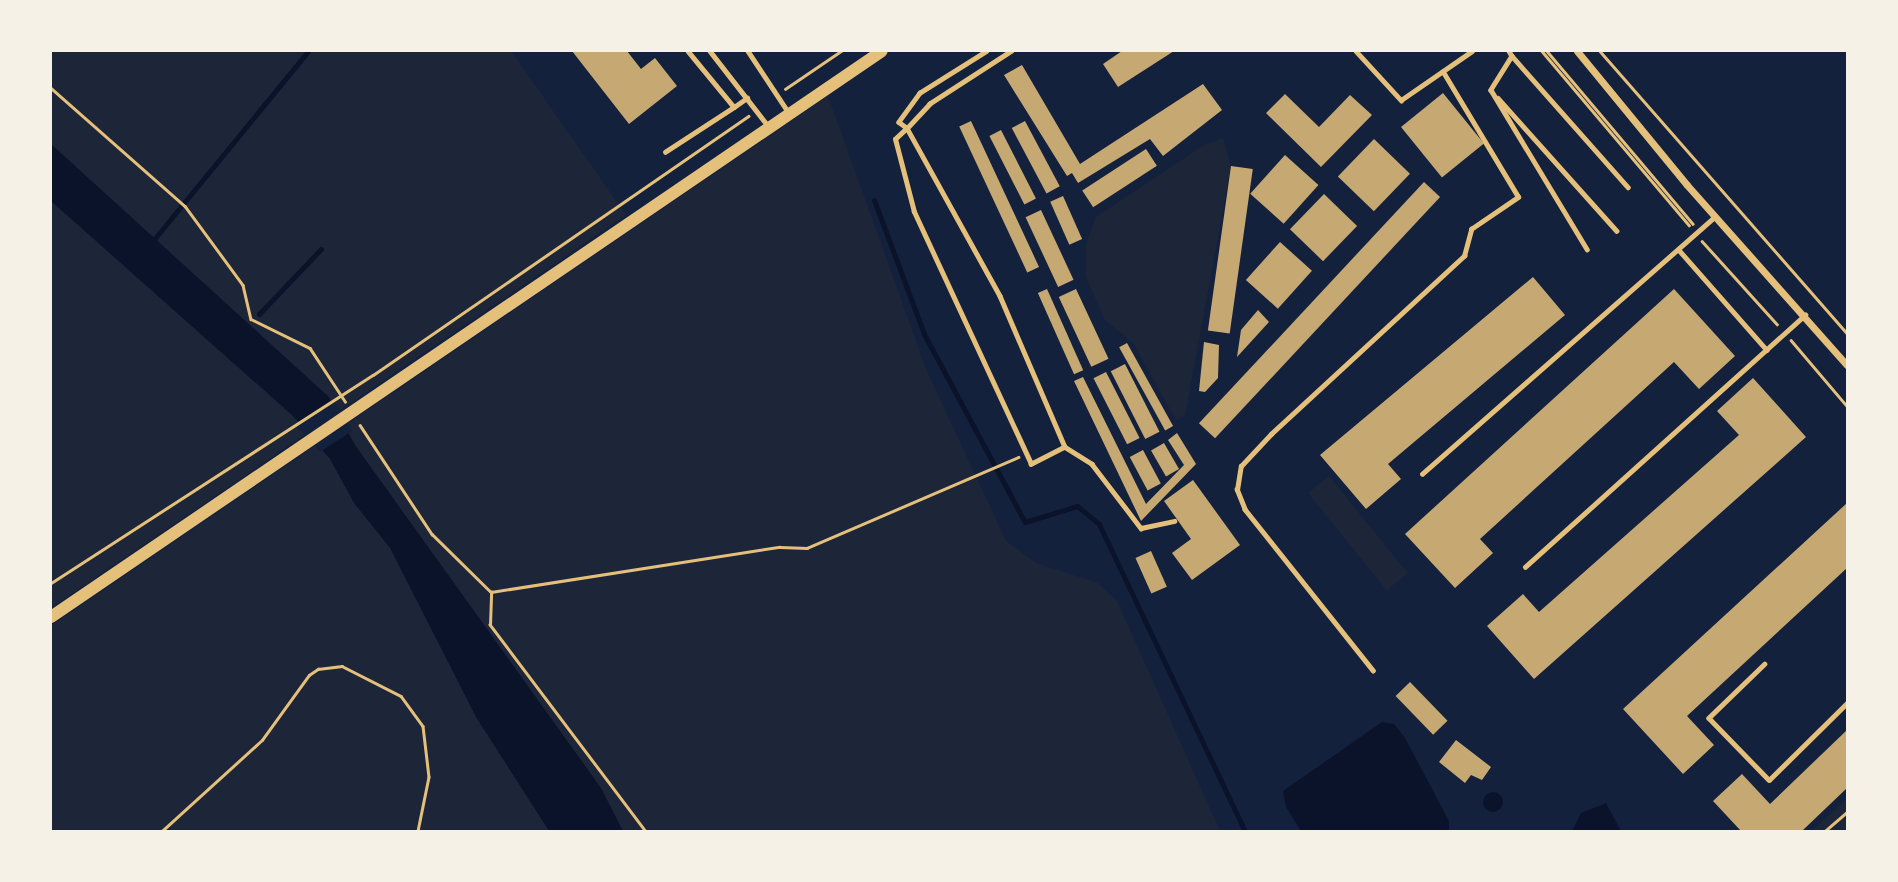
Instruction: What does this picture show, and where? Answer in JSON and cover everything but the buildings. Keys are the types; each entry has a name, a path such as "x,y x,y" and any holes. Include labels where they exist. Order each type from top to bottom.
{"main road":[{"path":"51,617 882,51"}],"street":[{"path":"1577,51 1715,217 1847,365"}],"lane":[{"path":"688,51 734,107"},
{"path":"710,51 769,127"},
{"path":"748,51 790,114"},
{"path":"987,51 920,93 900,122 907,128 1000,296 1065,447 1092,464 1142,528 1174,521"},
{"path":"1011,51 929,104 895,139 914,212 1031,464 1065,447"},
{"path":"1356,51 1401,100 1472,51"},
{"path":"1491,90 1510,53 1628,187"},
{"path":"1373,671 1245,510 1237,490 1241,466 1271,434 1464,256 1471,229 1518,197 1443,72"},
{"path":"1491,90 1617,230"},
{"path":"1491,90 1587,249"},
{"path":"665,152 747,98"},
{"path":"1422,474 1715,217"},
{"path":"1679,250 1767,351"},
{"path":"1525,566 1805,315"},
{"path":"1765,664 1709,718 1769,780 1847,703"}],"path":[{"path":"829,51 833,56"},
{"path":"776,96 841,51"},
{"path":"1547,51 1685,216"},
{"path":"1600,51 1847,333"},
{"path":"51,88 186,206 243,285 251,319 310,348 351,411"},
{"path":"51,583 207,480 235,467 373,375 757,110"},
{"path":"358,422 432,534 491,592 490,625 645,831"},
{"path":"491,592 780,547 807,548 1026,453"},
{"path":"162,831 262,740 309,675 318,669 342,667 401,695 423,726 429,777 418,831"},
{"path":"1825,831 1847,812"}],"shaded area":[{"path":"51,51 511,51 626,215 51,608"},
{"path":"828,96 926,369 1006,541 1036,563 1098,583 1117,601 1220,831 51,831 51,626"},
{"path":"1223,138 1231,166 1185,416 1176,420 1133,343 1105,320 1086,277 1086,244 1096,217 1204,145"},
{"path":"51,144 329,397 355,445 601,788 623,831 549,831 476,717 390,548 354,503 330,459 293,416 51,201"},
{"path":"1329,476 1408,573 1387,590 1308,493"},
{"path":"1382,722 1394,724 1405,738 1449,821 1449,831 1301,831 1286,807 1283,791"},
{"path":"1493,792 1500,795 1503,802 1500,809 1493,812 1486,809 1483,802 1486,795"},
{"path":"1847,799 1847,831 1811,831"},
{"path":"1606,803 1621,831 1572,831 1581,813"}],"pier":[{"path":"335,400 352,431 320,452 297,426"}],"waterway":[{"path":"151,243 308,51"},
{"path":"874,200 924,334 1025,522 1077,506 1099,524 1245,831"},
{"path":"259,314 321,249"}]}
